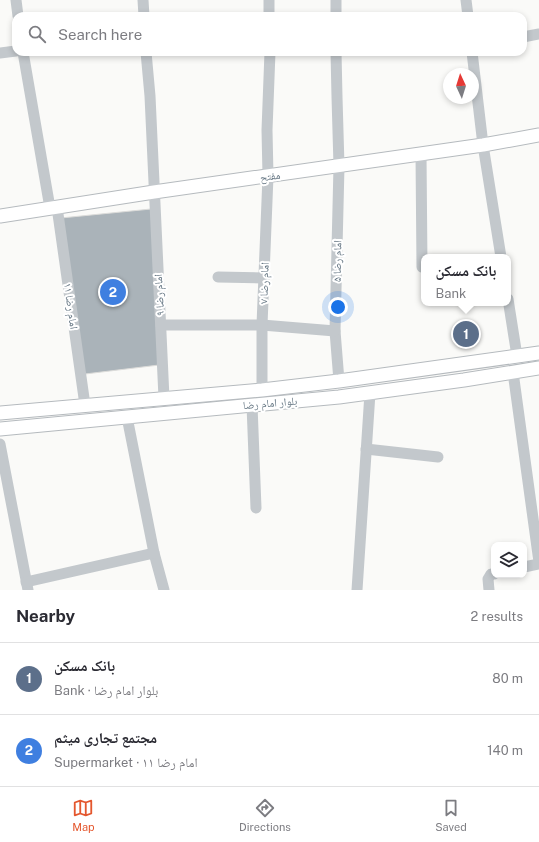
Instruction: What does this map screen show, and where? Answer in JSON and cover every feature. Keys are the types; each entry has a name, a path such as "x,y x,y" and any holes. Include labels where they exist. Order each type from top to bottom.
{"main road":[{"name":"مفتح","path":"0,216 154,192 483,145 539,135"},
{"name":"بلوار امام رضا","path":"0,413 262,390 339,381 539,352"},
{"name":"بلوار امام رضا","path":"0,429 339,397 539,368"},
{"path":"304,385 305,400"}],"street":[{"path":"16,0 18,12"},
{"path":"143,0 144,12"},
{"path":"269,0 270,12"},
{"path":"336,0 336,12"},
{"path":"466,0 468,12"},
{"path":"527,36 539,34"},
{"path":"0,53 12,52"},
{"name":"امام رضا ۱۱","path":"24,56 53,208 85,406"},
{"name":"امام رضا ۹","path":"146,56 150,96 164,398"},
{"name":"امام رضا ۷","path":"262,390 262,325 268,176 267,135 270,56"},
{"name":"امام رضا ۵","path":"336,56 339,166 335,330 339,381"},
{"path":"472,56 483,145 501,254"},
{"path":"421,154 422,254"},
{"path":"218,277 264,278"},
{"path":"509,306 517,356"},
{"path":"161,325 262,325 335,330"},
{"path":"513,372 539,563 527,566"},
{"path":"357,590 370,393"},
{"path":"252,405 256,508"},
{"path":"126,417 154,553 164,590"},
{"path":"0,444 27,586 154,553"},
{"path":"366,449 438,457"},
{"path":"489,590 488,579 491,574"}],"building":[{"path":"151,209 159,365 85,374 61,218"}],"place":[{"name":"مجتمع تجاری میثم","path":"113,292"},
{"name":"بانک مسکن","path":"466,334"}]}
